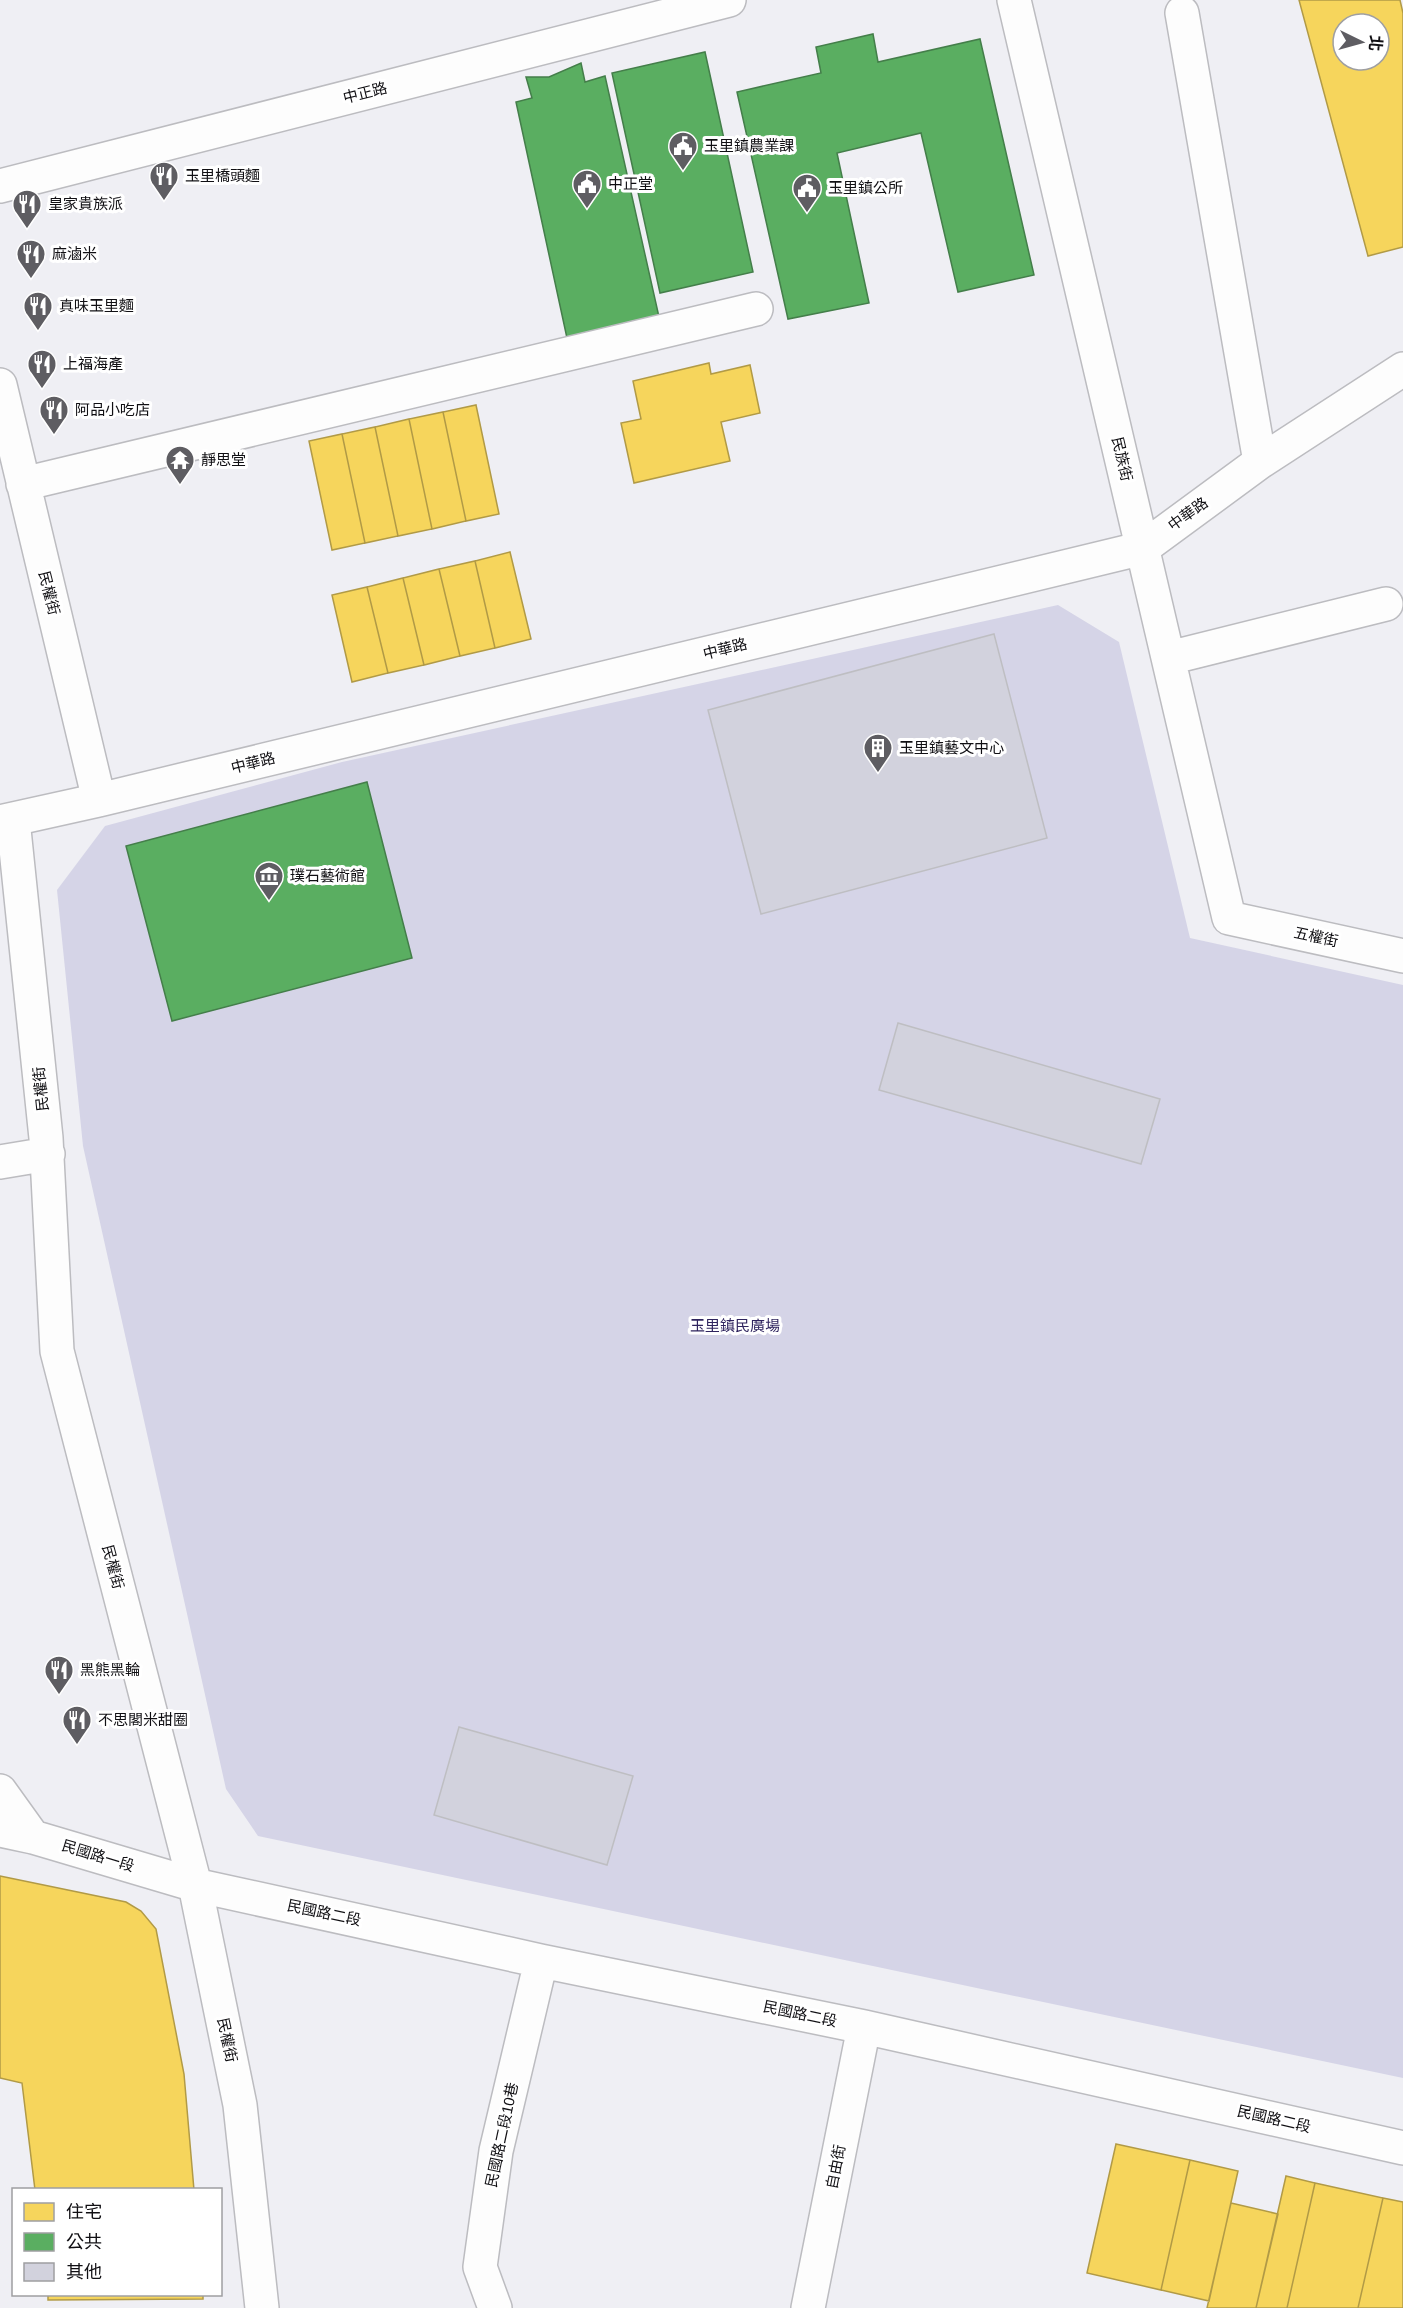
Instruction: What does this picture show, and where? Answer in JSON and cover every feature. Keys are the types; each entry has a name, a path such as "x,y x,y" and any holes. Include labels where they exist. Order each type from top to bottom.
{"street":[{"name":"中正路","path":"0,186 729,0"},
{"name":"民族街","path":"1014,0 1229,918"},
{"path":"1182,13 1260,462"},
{"path":"23,484 756,309"},
{"name":"中華路","path":"7,821 1143,548 1260,462 1403,369"},
{"name":"民權街","path":"0,385 99,800"},
{"path":"1169,658 1386,604"},
{"name":"民權街","path":"7,821 48,1154 57,1351 195,1885 240,2105 262,2308"},
{"name":"五權街","path":"1229,918 1403,956"},
{"path":"0,1162 48,1154"},
{"path":"0,1791 33,1837"},
{"name":"民國路一段","path":"0,1830 33,1837 195,1885"},
{"name":"民國路二段","path":"195,1885 541,1961 864,2027 1403,2148"},
{"name":"民國路二段10巷","path":"495,2308 480,2266 496,2151 541,1961"},
{"name":"自由街","path":"808,2308 864,2027"}],"green space":[{"name":"玉里鎮民廣場","path":"1058,605 1119,642 1190,938 1403,985 1403,2078 258,1836 226,1789 83,1146 57,890 105,826 342,762"}],"building: 住宅":[{"path":"1299,0 1400,0 1403,13 1403,247 1368,256"},
{"path":"709,363 711,374 750,365 760,413 721,422 730,461 634,483 621,423 641,419 633,381"},
{"path":"476,405 499,514 466,521 443,412"},
{"path":"443,412 466,521 432,529 409,419"},
{"path":"409,419 432,529 398,536 375,427"},
{"path":"375,427 398,536 365,543 342,434"},
{"path":"342,434 365,543 332,550 309,441"},
{"path":"510,552 531,639 495,648 475,561"},
{"path":"475,561 495,648 460,656 439,569"},
{"path":"439,569 460,656 424,665 403,578"},
{"path":"403,578 424,665 388,673 367,587"},
{"path":"367,587 388,673 352,682 332,595"},
{"path":"0,1876 126,1902 141,1911 156,1929 184,2074 194,2188 35,2188 22,2083 0,2078"},
{"path":"1116,2144 1190,2160 1161,2290 1087,2273"},
{"path":"1190,2160 1238,2171 1209,2301 1161,2290"},
{"path":"1286,2176 1315,2183 1287,2308 1256,2308"},
{"path":"1315,2183 1383,2198 1358,2308 1287,2308"},
{"path":"1383,2198 1403,2202 1403,2308 1358,2308"},
{"path":"1231,2203 1278,2214 1256,2308 1207,2308"},
{"path":"48,2296 203,2296 203,2299 48,2300"}],"building: 公共":[{"name":"玉里鎮公所","path":"873,34 878,62 980,39 1034,275 958,292 921,133 837,153 869,303 788,319 737,92 821,73 816,47"},
{"name":"玉里鎮農業課","path":"705,52 753,272 660,293 612,73"},
{"name":"中正堂","path":"581,63 585,82 605,76 659,317 567,338 516,102 532,98 526,77 549,77"},
{"name":"璞石藝術館","path":"367,782 412,958 172,1021 126,846"}],"building: 其他":[{"name":"玉里鎮藝文中心","path":"994,634 1047,838 761,914 708,710"},
{"path":"898,1023 1160,1099 1141,1164 879,1090"},
{"path":"459,1727 633,1776 607,1865 434,1815"}],"place":[{"name":"玉里鎮農業課","path":"683,172"},
{"name":"玉里橋頭麵","path":"164,202"},
{"name":"中正堂","path":"587,210"},
{"name":"玉里鎮公所","path":"807,214"},
{"name":"皇家貴族派","path":"27,230"},
{"name":"麻滷米","path":"31,280"},
{"name":"真味玉里麵","path":"38,332"},
{"name":"上福海產","path":"42,390"},
{"name":"阿品小吃店","path":"54,436"},
{"name":"靜思堂","path":"180,486"},
{"name":"玉里鎮藝文中心","path":"878,774"},
{"name":"璞石藝術館","path":"269,902"},
{"name":"黑熊黑輪","path":"59,1696"},
{"name":"不思閣米甜圈","path":"77,1746"}]}
